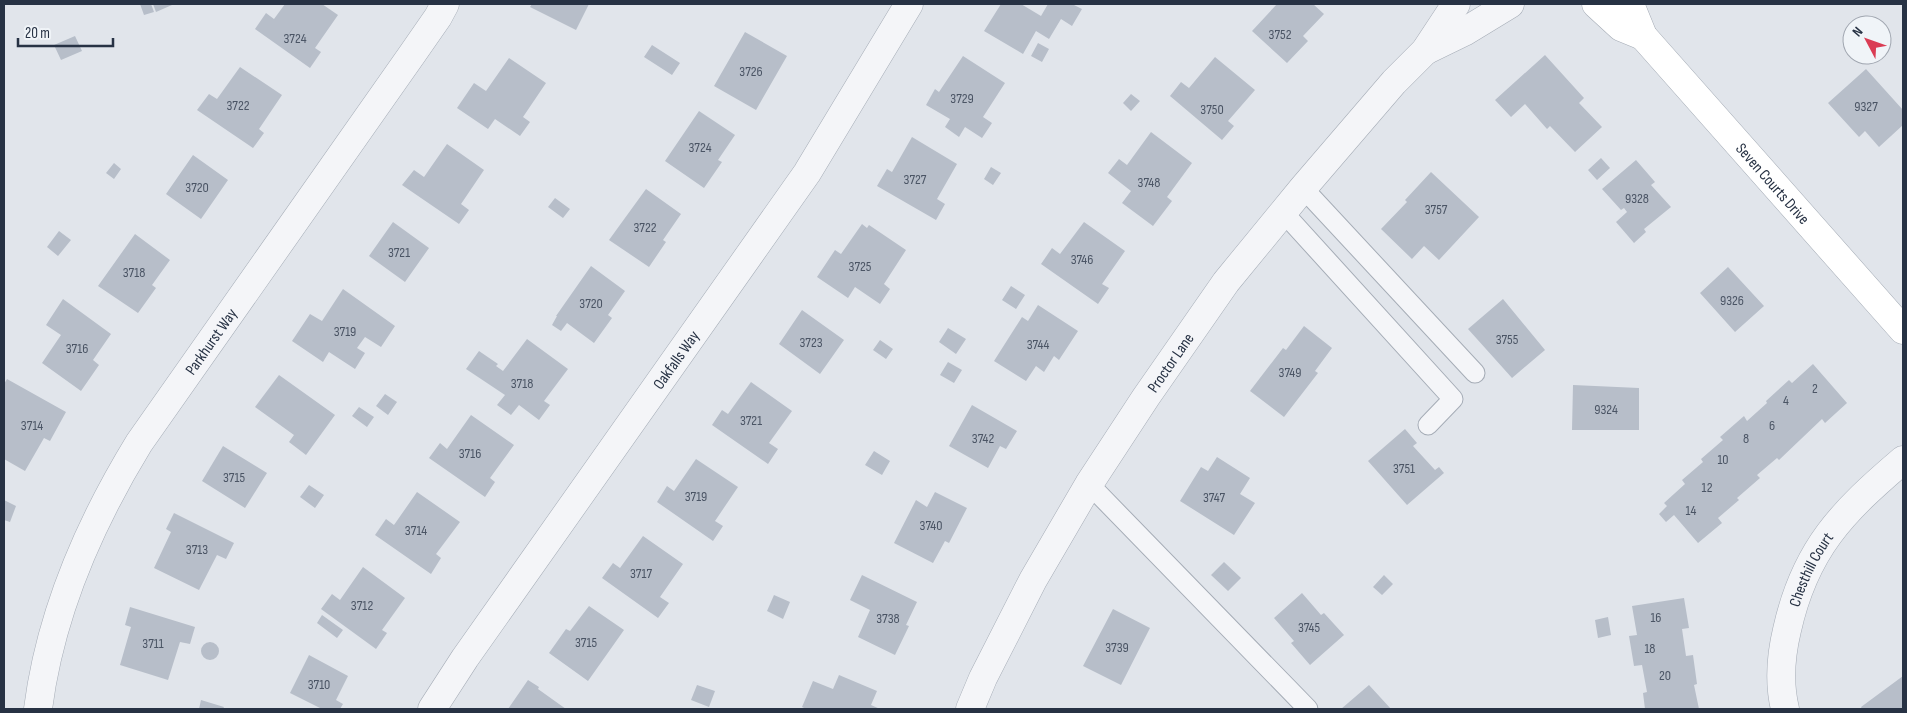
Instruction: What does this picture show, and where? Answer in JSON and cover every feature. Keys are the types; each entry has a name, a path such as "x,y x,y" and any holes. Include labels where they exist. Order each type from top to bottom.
{"street":[{"name":"Parkhurst Way","path":"38,709 51,646 68,589 97,516 116,480 139,443 445,4"},
{"name":"Oakfalls Way","path":"432,709 465,658 807,173 909,4"},
{"name":"Proctor Lane","path":"970,709 983,678 1033,580 1089,484 1146,397 1226,282 1303,188 1394,82 1425,52 1456,4"},
{"name":"Proctor Lane","path":"1425,52 1464,32 1510,4"},
{"name":"Seven Courts Drive","path":"1596,4 1621,27 1643,36"},
{"name":"Seven Courts Drive","path":"1630,4 1643,36 1903,330"},
{"name":"Chesthill Court","path":"1786,709 1782,676 1784,643 1800,584 1814,555 1830,530 1852,506 1903,460"}],"lane":[{"path":"1303,188 1475,373"},
{"path":"1284,212 1453,399 1428,425"},
{"path":"1089,484 1308,709"}],"building":[{"path":"140,4 151,4 154,12 144,15"},
{"path":"153,4 171,4 172,5 156,12"},
{"path":"285,4 322,4 338,15 315,48 321,52 310,68 255,29 266,13 274,19"},
{"path":"532,4 589,4 576,30 530,7"},
{"path":"1001,4 1021,4 1041,16 1048,4 1072,4 1082,9 1072,26 1061,19 1049,39 1036,31 1023,54 984,31"},
{"path":"1277,4 1313,4 1324,14 1303,36 1308,41 1287,63 1252,31"},
{"path":"745,32 787,56 756,110 714,86"},
{"path":"75,36 82,51 61,60 54,45"},
{"path":"1038,43 1049,49 1042,62 1031,56"},
{"path":"652,45 680,63 672,75 644,57"},
{"path":"1545,55 1584,98 1579,103 1602,127 1575,152 1550,126 1547,129 1525,104 1511,117 1495,100"},
{"path":"963,56 1005,83 983,117 992,123 982,138 965,127 959,137 945,127 950,119 926,105 935,89 939,92"},
{"path":"1215,57 1255,90 1228,121 1234,126 1222,140 1170,96 1181,82 1189,88"},
{"path":"509,58 546,83 523,117 530,122 520,136 495,119 488,129 457,108 474,83 486,91"},
{"path":"240,67 282,95 259,129 264,133 253,148 197,110 209,94 217,99"},
{"path":"1866,69 1903,110 1903,125 1879,147 1865,131 1859,137 1828,103"},
{"path":"1131,94 1140,101 1131,111 1123,103"},
{"path":"699,111 735,135 718,160 722,162 704,188 665,161"},
{"path":"1151,132 1192,163 1167,197 1172,201 1153,226 1122,203 1131,191 1108,173 1119,159 1127,165"},
{"path":"912,137 957,164 937,199 945,204 936,220 877,186 887,169 892,172"},
{"path":"447,144 484,170 461,204 469,210 459,224 402,185 414,170 424,177"},
{"path":"193,155 228,180 201,219 166,194"},
{"path":"1601,158 1610,168 1597,180 1588,170"},
{"path":"1636,160 1655,182 1651,185 1671,207 1644,229 1646,232 1634,243 1616,222 1627,212 1624,208 1621,210 1602,189"},
{"path":"114,163 121,169 114,179 106,173"},
{"path":"991,167 1001,173 993,185 984,179"},
{"path":"1431,172 1479,217 1439,260 1424,246 1412,259 1381,229 1407,202 1405,200"},
{"path":"646,189 681,214 663,240 666,242 649,267 609,240"},
{"path":"555,198 570,209 563,218 548,207"},
{"path":"393,222 429,248 405,282 369,256"},
{"path":"1084,222 1125,251 1102,284 1109,288 1098,304 1041,264 1052,248 1060,254"},
{"path":"862,224 867,228 869,225 906,250 884,284 890,289 880,304 855,287 848,298 817,277 835,250 841,254"},
{"path":"59,231 71,240 58,256 47,247"},
{"path":"135,234 170,260 152,285 156,288 138,313 98,286"},
{"path":"591,266 625,291 608,315 612,318 594,343 567,323 561,331 552,325 556,316"},
{"path":"1728,267 1764,306 1735,332 1700,293"},
{"path":"1011,286 1025,295 1016,309 1002,300"},
{"path":"343,289 395,326 381,347 365,337 357,348 365,353 355,369 329,352 323,362 292,341 310,314 322,321"},
{"path":"63,299 111,334 93,360 99,365 81,391 42,363 61,335 46,325"},
{"path":"1503,299 1545,350 1512,378 1468,329"},
{"path":"1038,305 1078,331 1059,360 1054,356 1044,372 1036,366 1026,381 994,361 1022,317 1028,321"},
{"path":"802,310 844,340 820,374 779,344"},
{"path":"1304,326 1332,348 1315,371 1318,373 1284,417 1250,391 1283,348 1286,350"},
{"path":"948,328 966,339 956,354 939,342"},
{"path":"527,339 568,369 544,401 550,405 539,420 519,405 511,415 497,405 505,395 466,369 479,351 498,364 496,366 503,371"},
{"path":"880,340 893,349 886,359 873,350"},
{"path":"948,362 962,370 954,383 940,375"},
{"path":"1813,364 1847,403 1825,423 1822,419 1779,460 1777,458 1757,475 1760,478 1718,518 1722,523 1698,543 1674,515 1666,522 1659,514 1667,506 1664,503 1685,484 1682,480 1703,462 1701,459 1723,440 1720,437 1744,416 1747,421 1789,380 1792,383"},
{"path":"279,375 335,415 306,455 289,442 294,435 255,407"},
{"path":"7,379 66,412 50,441 44,438 25,471 4,459 4,384"},
{"path":"751,382 792,411 769,443 778,449 768,464 712,425 722,410 728,414"},
{"path":"1573,385 1639,388 1639,430 1572,430"},
{"path":"385,394 397,402 388,415 376,406"},
{"path":"972,405 1017,431 1006,449 1000,446 988,468 949,446"},
{"path":"359,407 374,417 367,427 352,416"},
{"path":"471,415 514,445 490,478 495,482 485,497 429,458 440,443 447,449"},
{"path":"1405,429 1417,443 1413,446 1435,470 1439,467 1444,473 1407,505 1368,461"},
{"path":"223,446 267,473 245,508 202,481"},
{"path":"874,451 890,461 882,475 865,465"},
{"path":"1217,457 1250,478 1240,494 1255,503 1234,535 1180,501 1201,467 1208,471"},
{"path":"696,459 738,487 715,521 723,526 713,541 657,502 667,486 674,491"},
{"path":"309,485 324,495 315,508 300,497"},
{"path":"417,492 460,522 436,554 441,558 431,574 375,535 386,519 394,525"},
{"path":"935,492 967,508 949,543 945,541 933,563 894,543 916,500 927,507"},
{"path":"4,500 16,506 10,522 4,520"},
{"path":"174,513 234,543 226,559 217,555 199,590 154,568 171,532 166,529"},
{"path":"643,536 683,564 660,597 669,603 658,618 602,578 613,563 620,568"},
{"path":"1224,562 1241,578 1228,591 1211,575"},
{"path":"363,567 405,598 382,630 387,633 376,649 321,609 332,594 340,600"},
{"path":"862,575 917,602 906,625 909,626 895,655 858,637 870,610 850,600"},
{"path":"1384,575 1393,584 1382,595 1373,587"},
{"path":"1302,593 1321,615 1324,613 1344,635 1310,665 1291,643 1294,641 1274,618"},
{"path":"774,595 790,602 783,619 767,611"},
{"path":"1684,598 1689,628 1682,629 1686,656 1693,655 1697,684 1694,685 1699,709 1645,709 1643,693 1647,692 1642,665 1634,666 1629,636 1637,635 1632,606"},
{"path":"589,606 624,630 588,681 549,653 566,629 570,631"},
{"path":"130,607 195,627 190,644 180,642 168,680 120,665 131,627 125,625"},
{"path":"1113,609 1150,628 1121,685 1083,666"},
{"path":"322,615 343,630 337,638 317,623"},
{"path":"1608,617 1611,635 1598,638 1595,620"},
{"path":"210,642 216,645 219,651 216,657 210,660 204,657 201,651 204,645"},
{"path":"309,655 348,676 336,700 343,704 340,709 322,709 290,693"},
{"path":"839,675 877,691 871,705 880,709 806,709 802,707 813,681 833,689"},
{"path":"1903,676 1903,709 1862,709 1861,707"},
{"path":"528,680 539,687 538,689 566,709 508,709"},
{"path":"697,685 715,691 709,707 691,700"},
{"path":"1369,685 1391,709 1341,709"},
{"path":"201,700 224,707 223,709 199,709"}]}
